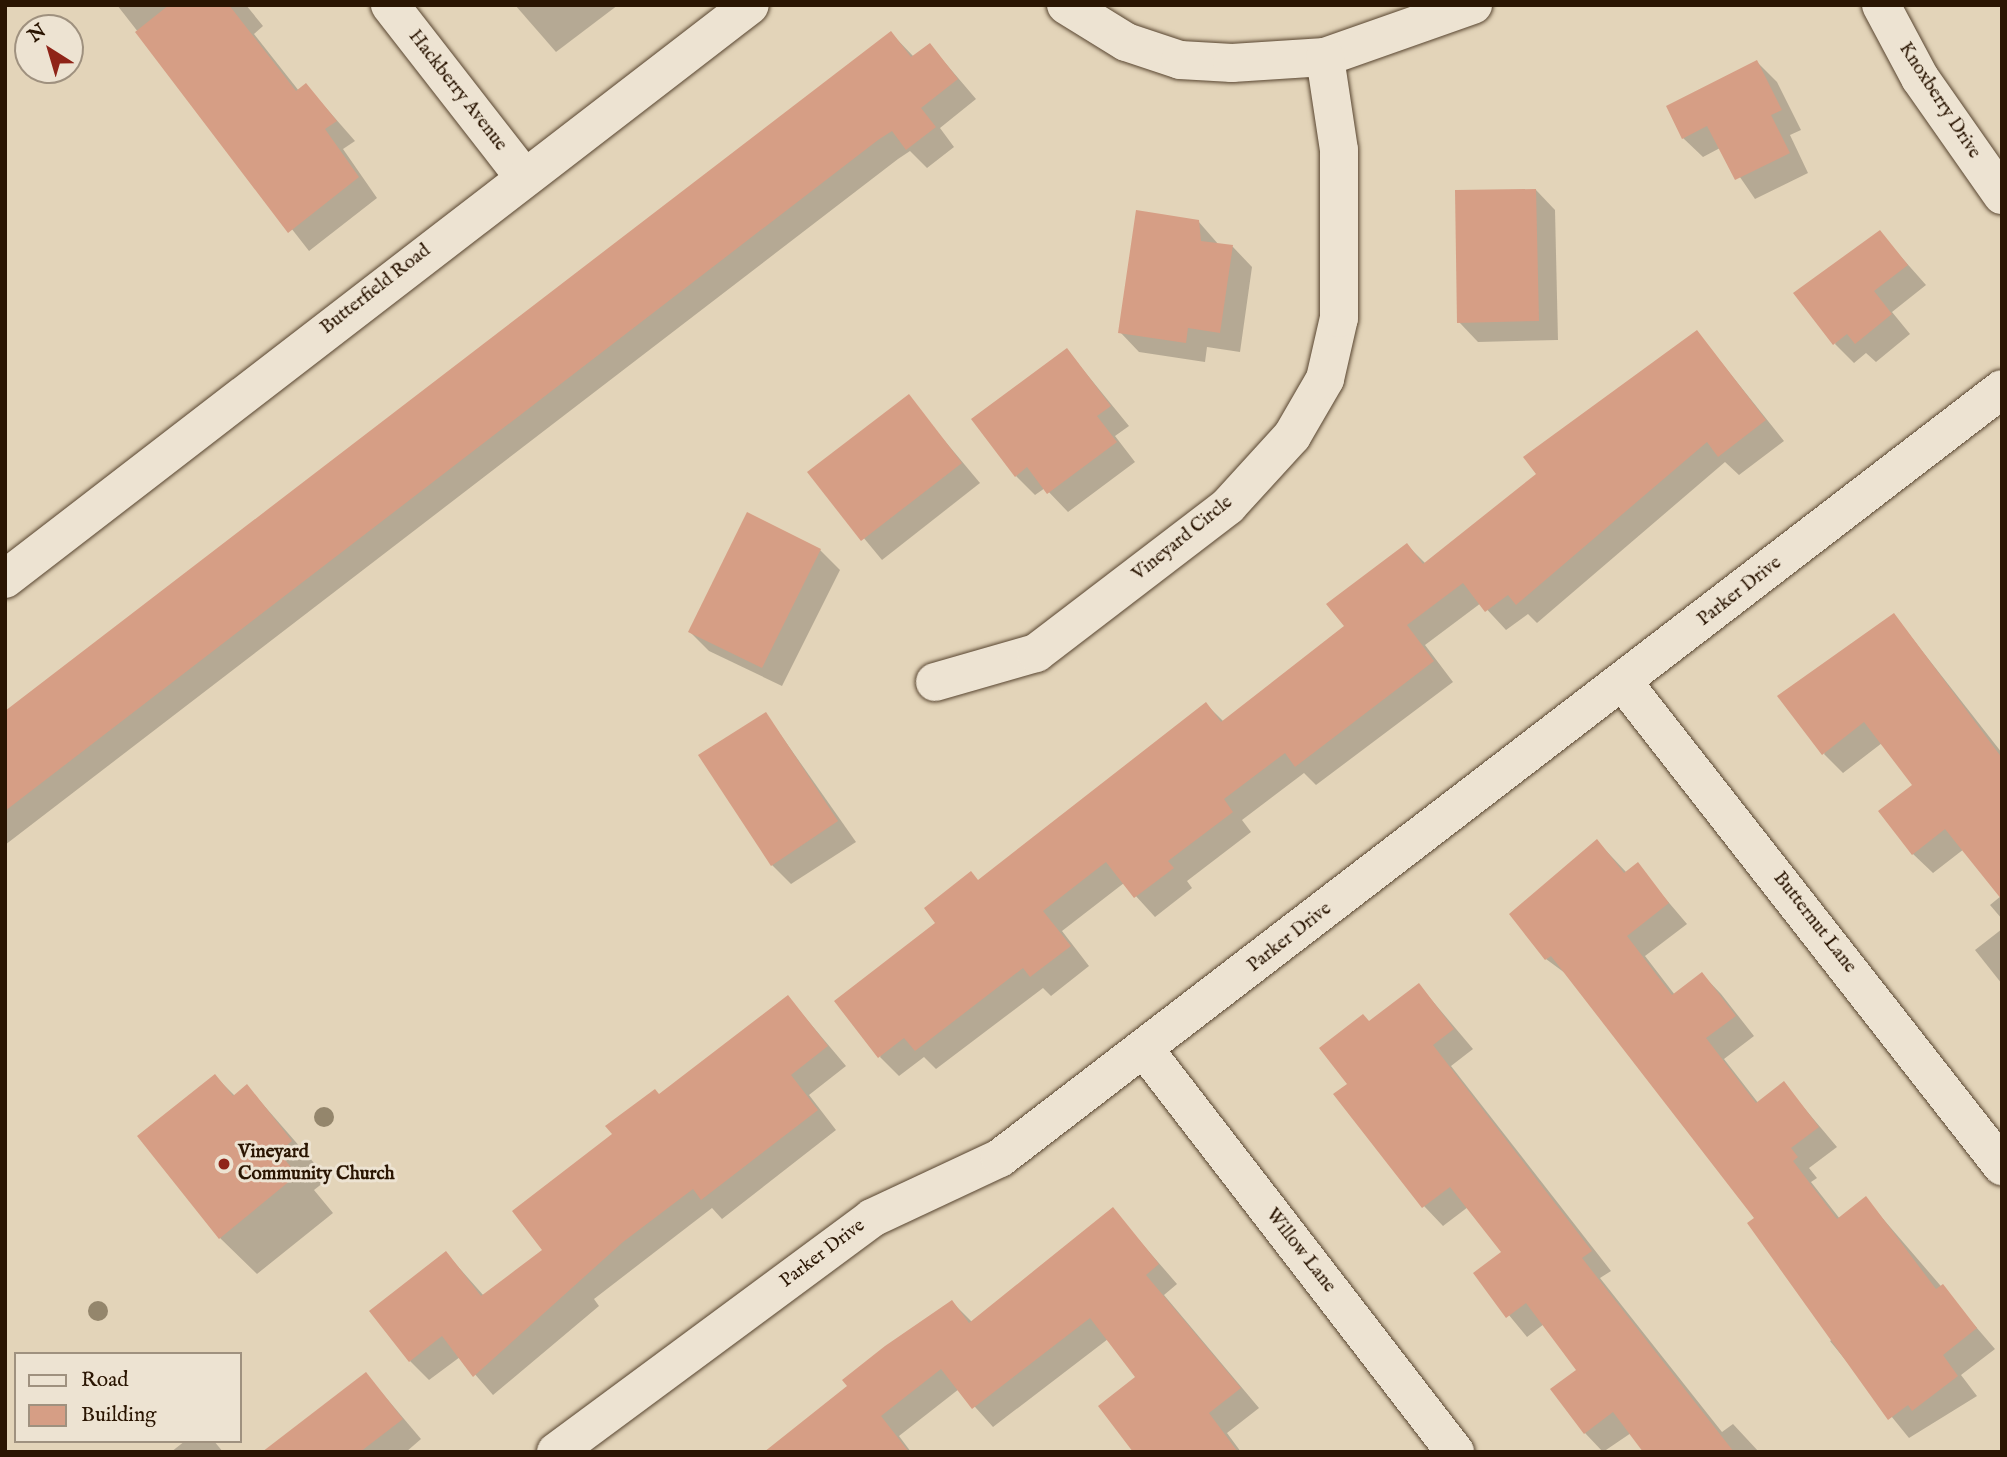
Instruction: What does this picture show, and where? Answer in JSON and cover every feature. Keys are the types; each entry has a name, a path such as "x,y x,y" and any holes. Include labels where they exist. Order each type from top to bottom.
{"street":[{"name":"Hackberry Avenue","path":"390,5 523,176"},
{"name":"Butterfield Road","path":"5,579 523,176 750,5"},
{"path":"1066,5 1126,43 1180,60 1325,57 1473,5"},
{"name":"Knoxberry Drive","path":"1881,5 1920,78 2002,195"},
{"name":"Vineyard Circle","path":"935,682 1036,653 1228,506 1292,436 1325,379 1339,318 1340,176 1325,57"},
{"name":"Parker Drive","path":"556,1452 872,1218 1000,1158 1145,1050 2002,389"},
{"name":"Butternut Lane","path":"1623,682 2002,1166"},
{"name":"Willow Lane","path":"1145,1050 1455,1452"}],"building":[{"path":"169,5 229,5 296,91 306,83 337,121 325,129 359,177 288,233 135,32"},
{"path":"891,31 911,57 930,43 958,79 921,108 936,127 906,150 892,131 878,140 5,811 5,711"},
{"path":"1757,60 1782,110 1771,115 1790,153 1735,180 1707,126 1682,139 1666,106"},
{"path":"1536,189 1539,321 1457,323 1455,190"},
{"path":"1136,210 1199,220 1201,241 1233,245 1220,333 1188,328 1186,343 1118,333"},
{"path":"1880,230 1908,265 1874,291 1892,314 1855,344 1847,334 1833,345 1793,293"},
{"path":"1697,330 1766,420 1718,457 1707,442 1516,605 1508,595 1485,612 1463,583 1407,625 1434,661 1295,767 1285,753 1224,799 1233,812 1168,861 1174,868 1134,898 1106,862 1043,911 1071,946 1030,977 1023,968 915,1051 904,1038 878,1058 834,1001 935,923 924,908 971,871 978,880 1206,702 1221,722 1344,626 1326,604 1407,543 1423,564 1536,474 1523,457"},
{"path":"1067,348 1111,406 1097,416 1117,442 1047,494 1027,467 1015,477 971,419"},
{"path":"909,394 962,463 861,541 807,472"},
{"path":"747,512 821,549 762,668 688,632"},
{"path":"1894,613 2002,758 2002,900 1945,829 1912,855 1878,811 1912,785 1864,722 1822,755 1777,696"},
{"path":"766,712 838,821 771,866 698,755"},
{"path":"1597,839 1624,873 1638,862 1669,903 1627,936 1672,995 1702,972 1736,1016 1706,1038 1756,1103 1784,1081 1819,1127 1791,1148 1798,1157 1793,1161 1837,1219 1866,1196 1936,1289 1943,1284 1977,1328 1943,1355 1958,1376 1912,1411 1908,1405 1888,1420 1747,1223 1754,1218 1551,956 1545,960 1509,914"},
{"path":"1419,983 1454,1029 1433,1045 1592,1251 1582,1258 1734,1452 1643,1452 1613,1412 1584,1434 1550,1389 1576,1370 1526,1303 1506,1318 1473,1273 1501,1252 1450,1187 1422,1208 1333,1094 1347,1084 1319,1048 1363,1014 1369,1021"},
{"path":"788,995 828,1046 791,1075 818,1110 701,1200 693,1189 623,1242 473,1377 442,1336 409,1362 369,1311 446,1251 481,1296 542,1250 512,1211 612,1134 605,1126 655,1089 659,1094"},
{"name":"Vineyard Community Church","path":"215,1074 233,1096 247,1084 292,1141 279,1152 297,1175 219,1239 137,1136"},
{"path":"1113,1207 1159,1264 1146,1275 1241,1388 1209,1413 1238,1452 1133,1452 1098,1406 1135,1377 1090,1318 972,1409 941,1369 881,1416 909,1452 764,1452 847,1386 842,1380 885,1346 952,1300 969,1323"},
{"path":"366,1372 403,1419 360,1452 262,1452"}],"place":[{"name":"Vineyard Community Church","path":"224,1164"}]}
